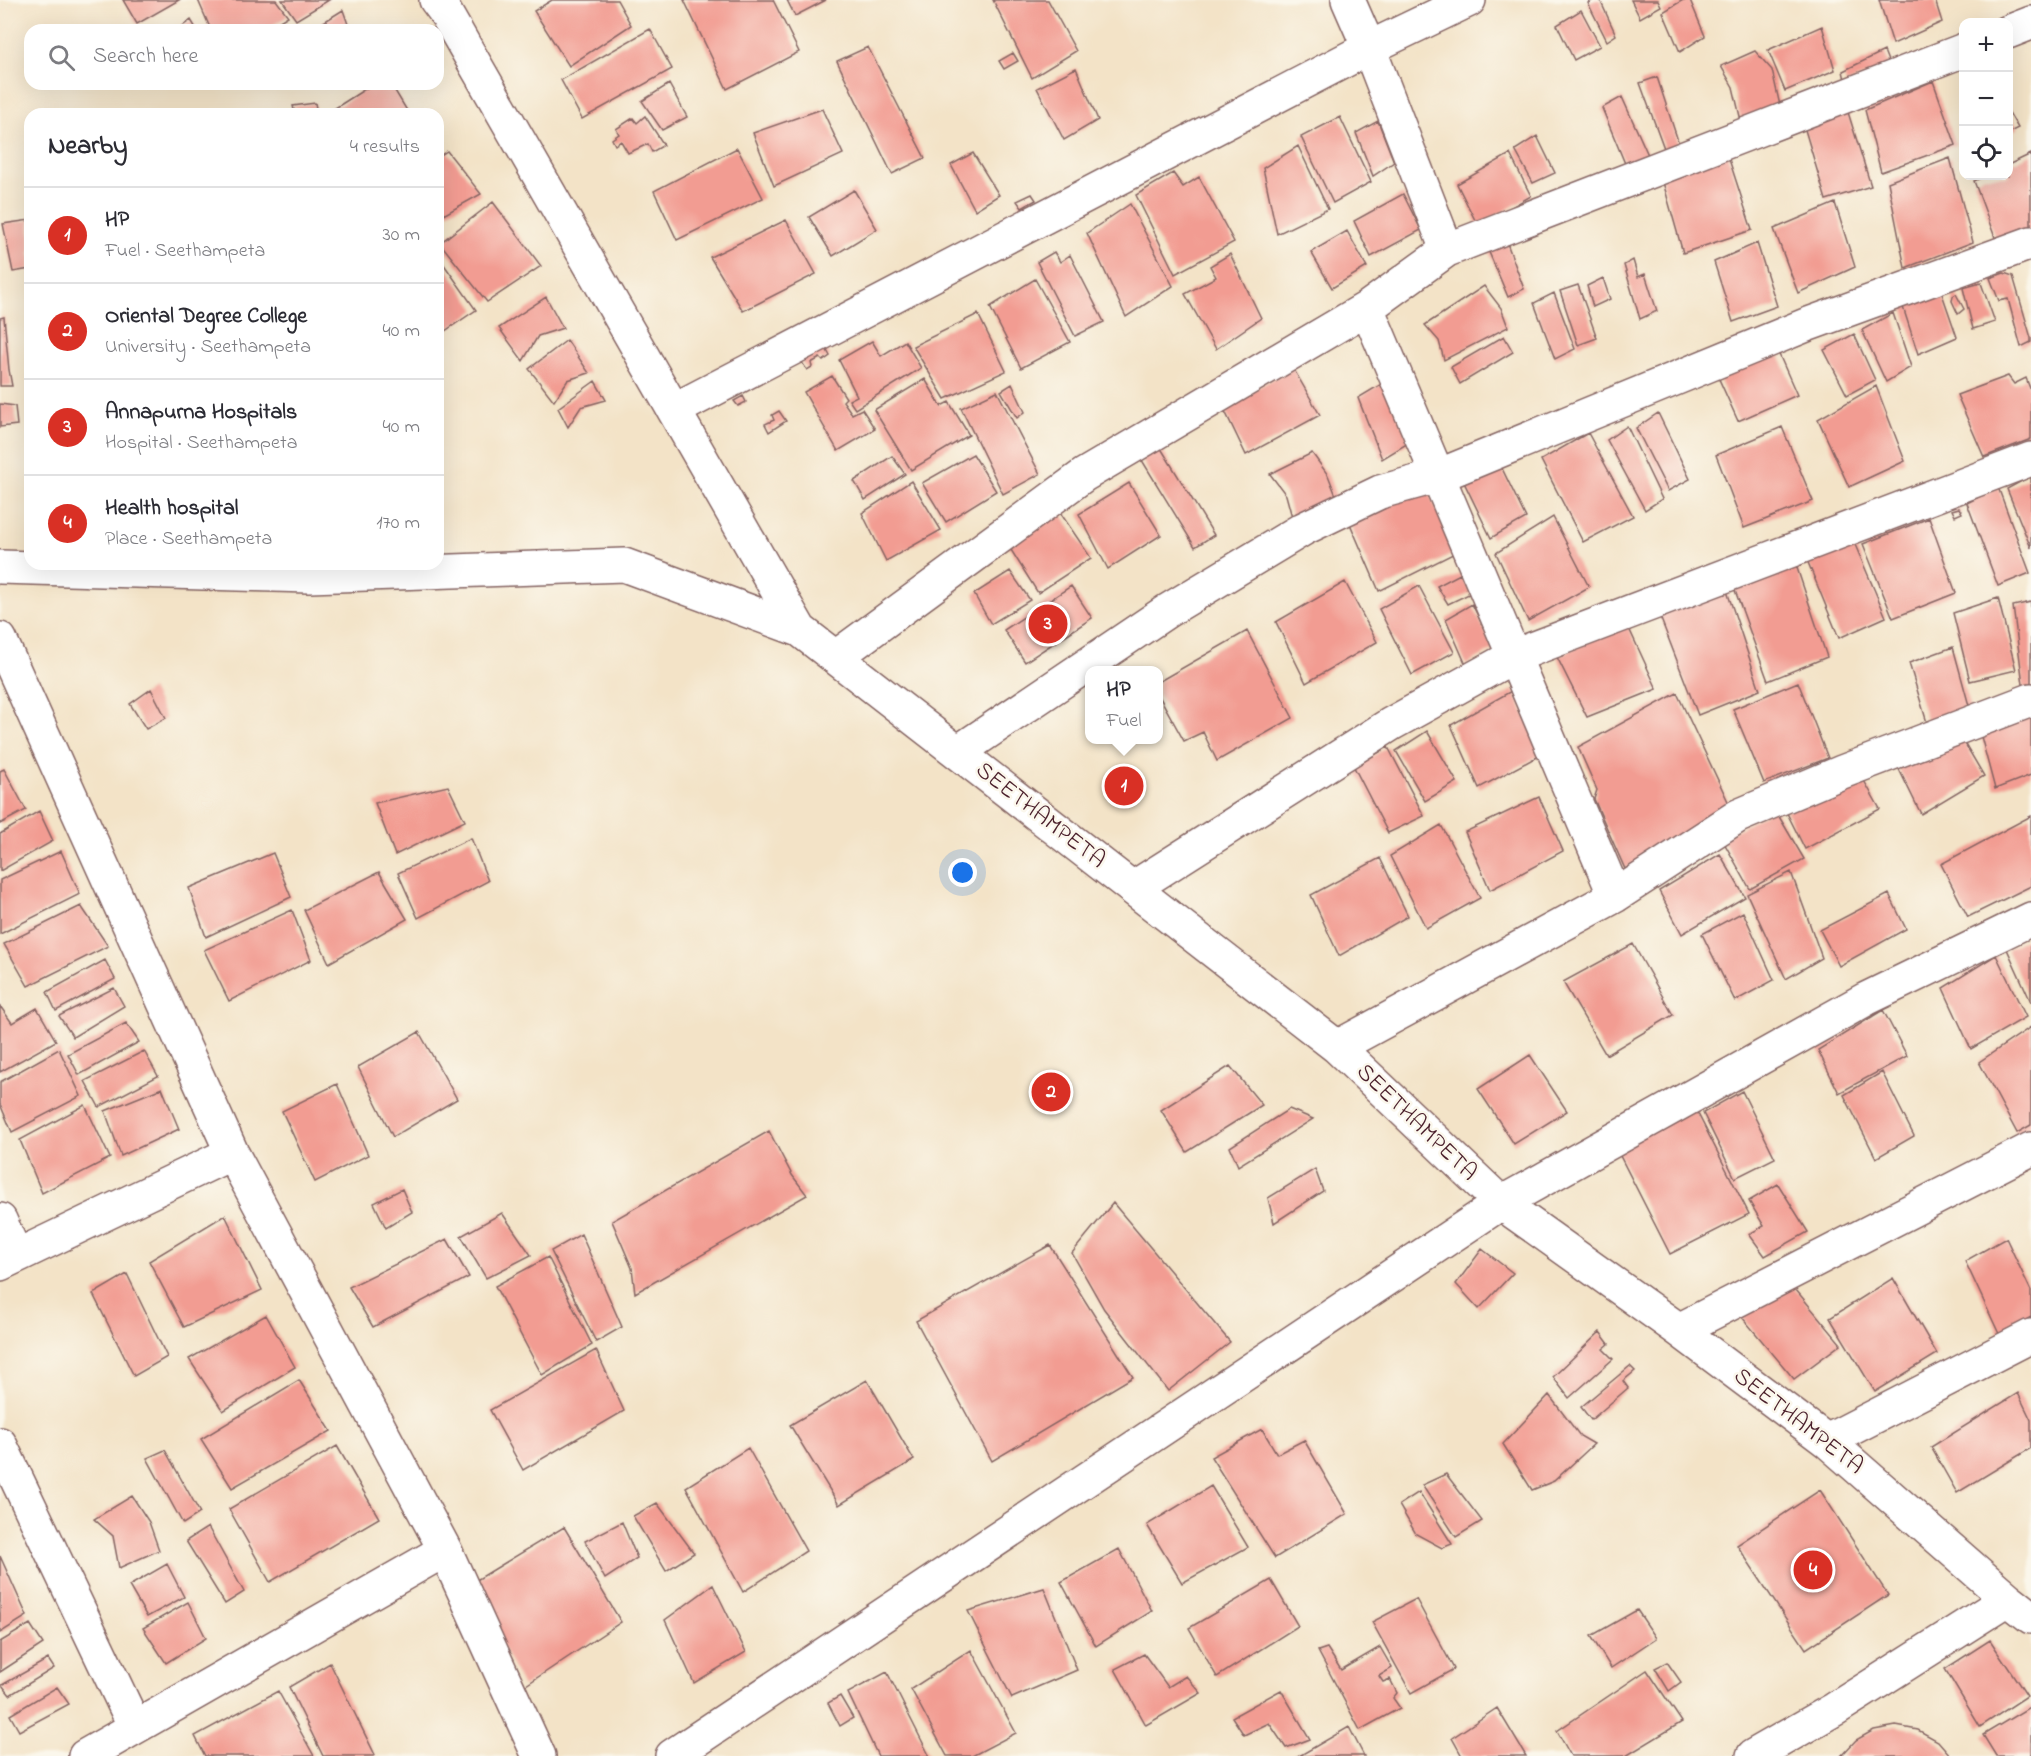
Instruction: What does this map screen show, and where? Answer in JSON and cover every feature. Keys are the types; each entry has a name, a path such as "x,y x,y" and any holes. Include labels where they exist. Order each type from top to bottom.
{"street":[{"path":"1348,0 1369,48 1447,250"},
{"path":"674,410 1369,48 1469,0"},
{"path":"450,4 674,410 800,630"},
{"path":"2013,30 2031,23"},
{"path":"836,657 1084,475 1367,308 1447,250 1959,52"},
{"path":"1085,666 1167,611 1303,529 1380,492 1438,476 1806,325 2031,243"},
{"path":"1367,308 1615,896"},
{"path":"1132,888 1391,724 1514,656 2031,459"},
{"path":"103,570 309,576 624,565 800,630"},
{"path":"0,567 24,568"},
{"name":"SEETHAMPETA","path":"800,630 1337,1047 1501,1203 1679,1330 1827,1441 2020,1608"},
{"path":"0,639 232,1153 446,1550 539,1756"},
{"path":"958,752 1085,666"},
{"path":"1337,1047 1615,896 1738,816 1842,772 2031,700"},
{"path":"672,1756 1501,1203 1866,999 2031,919"},
{"path":"1679,1330 2031,1149"},
{"path":"0,1220 8,1260 232,1153"},
{"path":"1827,1441 2031,1336"},
{"path":"0,1444 135,1727"},
{"path":"85,1756 446,1550"},
{"path":"1753,1756 1834,1709 2020,1608"}],"building":[{"path":"123,0 179,0 137,24"},
{"path":"198,0 276,0 288,16 275,24 208,24"},
{"path":"282,0 329,0 296,20"},
{"path":"552,0 617,0 631,25 569,66 534,11"},
{"path":"684,0 773,0 799,52 727,89"},
{"path":"787,0 826,0 795,16"},
{"path":"993,0 1048,0 1076,51 1032,78"},
{"path":"1600,0 1616,35 1607,41 1588,3"},
{"path":"1631,0 1658,0 1661,6 1640,18"},
{"path":"1683,0 1690,0 1705,36 1680,52 1663,12"},
{"path":"1879,0 1935,0 1942,22 1893,44"},
{"path":"343,10 348,24 320,24"},
{"path":"1581,10 1600,46 1574,60 1557,25"},
{"path":"1822,26 1835,70 1785,91 1768,50"},
{"path":"650,29 672,69 582,119 561,80"},
{"path":"868,47 925,158 892,174 837,61"},
{"path":"1755,51 1772,70 1781,110 1742,125 1733,87 1721,66"},
{"path":"1884,51 1890,66 1846,84 1843,71"},
{"path":"1013,53 1018,61 1004,69 999,61"},
{"path":"1076,68 1098,120 1064,140 1037,88"},
{"path":"1657,77 1680,147 1665,151 1640,83"},
{"path":"1933,81 1956,145 1881,172 1865,110"},
{"path":"669,84 687,117 662,130 642,101"},
{"path":"364,90 395,90 405,108 335,108"},
{"path":"1622,97 1648,155 1626,166 1602,108"},
{"path":"315,103 316,108 294,108 293,106"},
{"path":"822,109 843,154 774,186 753,133"},
{"path":"1847,109 1871,186 1826,200 1803,123"},
{"path":"645,116 664,145 652,152 648,144 628,153 621,141 615,145 612,139 619,134 616,129 633,118 637,123"},
{"path":"1340,117 1371,182 1333,203 1301,137"},
{"path":"2013,120 2018,128 2013,130"},
{"path":"1378,121 1394,162 1373,176 1356,133"},
{"path":"1537,136 1555,173 1533,183 1515,150"},
{"path":"1298,146 1328,209 1277,234 1263,168"},
{"path":"737,148 763,198 677,240 654,191"},
{"path":"447,151 481,194 444,215 444,153"},
{"path":"973,153 999,195 975,210 951,165"},
{"path":"1727,153 1752,230 1683,253 1661,175"},
{"path":"1510,154 1531,196 1478,226 1457,184"},
{"path":"2031,154 2031,230 1997,243 1974,181 2013,180 2013,163"},
{"path":"1950,158 1973,242 1905,268 1888,182"},
{"path":"1173,173 1183,187 1199,177 1234,242 1175,274 1136,195"},
{"path":"854,190 877,229 833,256 809,217"},
{"path":"1032,194 1036,200 1022,208 1017,201"},
{"path":"1403,194 1421,230 1371,257 1354,221"},
{"path":"493,202 541,266 487,302 444,248 444,240"},
{"path":"1835,203 1855,267 1798,293 1774,229"},
{"path":"1130,204 1173,286 1126,317 1087,233"},
{"path":"786,220 816,274 743,311 710,257"},
{"path":"24,221 24,270 13,272 3,224"},
{"path":"1347,231 1367,267 1332,288 1311,252"},
{"path":"1504,235 1524,289 1508,297 1486,245"},
{"path":"1757,243 1777,306 1733,322 1714,262"},
{"path":"1054,252 1060,262 1070,255 1104,322 1075,336 1037,262"},
{"path":"1230,254 1261,318 1216,349 1185,294 1216,277 1210,266"},
{"path":"1633,260 1638,277 1645,274 1657,311 1640,319 1624,265"},
{"path":"444,265 476,310 444,332"},
{"path":"2004,273 2013,276 2031,338 2031,342 2021,347 2008,299 1999,301 1990,278"},
{"path":"1603,278 1610,299 1593,307 1587,286"},
{"path":"1035,279 1070,342 1021,368 990,307"},
{"path":"1981,283 1995,322 1973,329 1963,288"},
{"path":"1578,285 1597,338 1578,345 1560,291"},
{"path":"1484,286 1501,308 1508,327 1444,360 1439,341 1425,325"},
{"path":"1940,288 1957,337 1918,354 1902,304"},
{"path":"1554,293 1575,349 1555,359 1534,303"},
{"path":"1956,294 1964,309 1958,314 1952,301"},
{"path":"546,297 563,328 538,336 523,361 499,328"},
{"path":"1893,313 1911,367 1886,382 1862,330"},
{"path":"978,314 1006,371 945,399 913,346"},
{"path":"4,317 12,386 0,386 0,318"},
{"path":"1854,334 1875,380 1847,395 1824,350"},
{"path":"1504,336 1513,352 1460,384 1451,367"},
{"path":"567,340 589,373 568,380 554,401 529,369"},
{"path":"872,341 881,356 905,341 921,368 855,409 849,400 857,396 839,360"},
{"path":"825,347 830,356 823,361 820,358 811,363 812,367 807,370 801,361"},
{"path":"1778,352 1797,395 1738,421 1719,379"},
{"path":"1293,368 1320,415 1246,455 1223,407"},
{"path":"832,376 846,398 843,401 852,414 862,409 875,429 838,451 804,392"},
{"path":"2008,376 2014,384 2026,378 2031,391 2031,439 1984,457 1957,395"},
{"path":"925,379 941,406 949,402 969,435 911,470 874,410"},
{"path":"595,381 606,400 581,407 568,427 558,408"},
{"path":"1383,383 1410,442 1382,459 1358,398"},
{"path":"1012,384 1025,412 1017,418 1001,391"},
{"path":"1876,386 1905,461 1849,487 1818,419"},
{"path":"997,391 1040,474 1003,494 961,408"},
{"path":"743,396 746,402 738,406 734,401"},
{"path":"0,404 15,406 17,425 0,427"},
{"path":"779,411 786,421 769,432 765,424 774,420 772,415"},
{"path":"1658,413 1690,479 1668,491 1636,428"},
{"path":"1627,426 1662,499 1645,510 1607,440"},
{"path":"1782,427 1813,501 1744,528 1716,455"},
{"path":"1588,433 1633,516 1583,542 1541,460"},
{"path":"1159,445 1214,535 1195,547 1140,457"},
{"path":"1312,453 1328,475 1340,506 1295,528 1286,495 1270,474"},
{"path":"973,454 996,491 946,522 922,483"},
{"path":"1495,454 1526,518 1491,538 1460,474"},
{"path":"892,456 905,474 865,500 854,481"},
{"path":"2031,476 2031,548 2007,489"},
{"path":"911,481 941,530 886,561 862,513"},
{"path":"1424,482 1457,552 1379,591 1348,519"},
{"path":"1129,483 1161,535 1108,569 1079,514"},
{"path":"1998,487 2030,573 1998,586 1967,503"},
{"path":"1057,508 1091,558 1038,593 1006,542"},
{"path":"1959,508 1962,513 1955,516 1952,510"},
{"path":"1553,517 1589,587 1528,621 1496,553"},
{"path":"1929,518 1956,593 1893,618 1863,544"},
{"path":"1853,540 1886,617 1839,638 1807,560"},
{"path":"1793,556 1827,657 1768,681 1733,585"},
{"path":"1010,571 1030,600 991,624 974,594"},
{"path":"1460,574 1471,593 1448,604 1437,586"},
{"path":"1345,582 1377,642 1306,683 1276,622"},
{"path":"1725,585 1760,690 1698,715 1659,614"},
{"path":"1071,586 1092,618 1025,662 1004,630"},
{"path":"1419,586 1454,652 1412,675 1379,609"},
{"path":"1998,598 2016,670 1970,681 1953,613"},
{"path":"2031,602 2031,690 2024,692 2013,606"},
{"path":"1472,604 1494,649 1466,665 1446,619"},
{"path":"1626,622 1657,689 1587,717 1557,657"},
{"path":"1247,631 1293,718 1217,761 1203,732 1184,741 1163,703 1163,679"},
{"path":"1953,647 1971,713 1928,726 1909,663"},
{"path":"1798,682 1828,758 1764,783 1733,709"},
{"path":"151,689 166,718 146,729 130,704"},
{"path":"1513,690 1544,753 1479,788 1451,725"},
{"path":"1677,693 1732,810 1625,869 1594,799 1597,790 1578,747"},
{"path":"2031,709 2031,775 1995,789 1979,729"},
{"path":"1957,730 1984,776 1921,814 1896,763"},
{"path":"1427,731 1457,782 1425,801 1396,751"},
{"path":"1388,747 1424,816 1388,833 1354,767"},
{"path":"4,769 26,810 0,824 0,771"},
{"path":"1858,770 1880,809 1805,849 1786,811"},
{"path":"448,786 465,821 395,855 375,803"},
{"path":"1539,797 1563,851 1490,890 1465,832"},
{"path":"1774,808 1804,859 1750,889 1722,839"},
{"path":"39,811 53,841 0,871 0,834"},
{"path":"2031,816 2031,886 1968,917 1941,864"},
{"path":"1441,825 1480,898 1426,928 1390,856"},
{"path":"471,838 488,881 418,918 398,873"},
{"path":"61,851 80,894 0,934 0,880"},
{"path":"273,853 291,897 206,937 189,888"},
{"path":"1720,854 1745,897 1682,934 1659,891"},
{"path":"1380,858 1408,916 1339,956 1311,895"},
{"path":"379,872 407,919 329,963 304,910"},
{"path":"1791,872 1822,958 1786,979 1747,894"},
{"path":"1889,894 1906,929 1839,966 1820,930"},
{"path":"81,906 108,946 28,986 4,944"},
{"path":"292,910 311,960 229,1001 204,950"},
{"path":"1743,912 1774,980 1735,1001 1702,934"},
{"path":"2031,936 2031,1002 2007,949"},
{"path":"1633,944 1673,1015 1606,1055 1563,982"},
{"path":"1996,955 2026,1017 1971,1049 1943,988"},
{"path":"105,960 115,979 56,1011 47,992"},
{"path":"114,988 124,1006 73,1037 59,1016"},
{"path":"0,1006 12,1023 37,1008 56,1041 0,1072"},
{"path":"1883,1010 1907,1056 1839,1093 1818,1050"},
{"path":"126,1023 139,1042 79,1075 68,1054"},
{"path":"2031,1027 2031,1125 2017,1133 1979,1062"},
{"path":"419,1032 457,1099 393,1137 358,1067"},
{"path":"59,1049 81,1096 12,1132 0,1104 0,1082"},
{"path":"144,1051 158,1076 99,1107 85,1081"},
{"path":"1530,1055 1567,1111 1514,1144 1478,1089"},
{"path":"1230,1066 1262,1105 1187,1152 1161,1110"},
{"path":"1882,1072 1914,1136 1876,1158 1844,1095"},
{"path":"337,1084 368,1155 315,1182 282,1111"},
{"path":"162,1088 179,1129 121,1156 105,1111"},
{"path":"1742,1091 1775,1158 1735,1178 1703,1113"},
{"path":"1693,1104 1749,1214 1670,1254 1615,1146"},
{"path":"85,1105 110,1158 42,1193 20,1140"},
{"path":"1289,1109 1313,1119 1238,1166 1230,1147"},
{"path":"769,1131 792,1175 807,1195 635,1293 632,1268 612,1221"},
{"path":"1315,1169 1323,1191 1274,1223 1268,1198"},
{"path":"1778,1184 1808,1232 1765,1256 1749,1234 1764,1226 1749,1201"},
{"path":"402,1189 412,1212 386,1228 374,1203"},
{"path":"1113,1203 1230,1342 1168,1391 1104,1309 1072,1253"},
{"path":"502,1213 531,1255 486,1278 461,1236"},
{"path":"225,1215 262,1290 184,1327 149,1261"},
{"path":"581,1234 622,1327 596,1342 551,1251"},
{"path":"2006,1238 2031,1291 2031,1317 2000,1336 1965,1261"},
{"path":"447,1239 469,1277 373,1327 349,1287"},
{"path":"1050,1245 1133,1377 992,1461 916,1321"},
{"path":"1482,1249 1513,1273 1479,1309 1456,1284"},
{"path":"548,1257 592,1345 542,1375 495,1286"},
{"path":"127,1274 167,1357 134,1376 93,1294"},
{"path":"1893,1278 1937,1354 1875,1392 1830,1318"},
{"path":"1791,1284 1841,1344 1794,1379 1741,1316"},
{"path":"266,1315 295,1367 223,1411 189,1359"},
{"path":"1600,1332 1609,1344 1603,1349 1613,1359 1569,1398 1553,1377"},
{"path":"596,1350 624,1411 523,1470 490,1410"},
{"path":"1630,1366 1635,1371 1623,1381 1628,1388 1591,1420 1581,1407"},
{"path":"299,1380 331,1431 232,1488 201,1439"},
{"path":"867,1380 914,1460 839,1505 790,1425"},
{"path":"2018,1393 2031,1420 2031,1448 1957,1493 1931,1447"},
{"path":"1549,1395 1580,1436 1594,1444 1554,1481 1532,1490 1503,1444"},
{"path":"1262,1429 1277,1454 1304,1440 1347,1514 1275,1558 1211,1457"},
{"path":"337,1446 379,1518 270,1582 229,1509"},
{"path":"748,1448 806,1551 743,1592 686,1487"},
{"path":"165,1450 200,1513 183,1524 147,1458"},
{"path":"1446,1474 1482,1521 1456,1537 1422,1485"},
{"path":"1211,1486 1248,1547 1182,1583 1147,1525"},
{"path":"1820,1490 1888,1595 1806,1649 1737,1545"},
{"path":"1419,1492 1452,1544 1442,1548 1416,1534 1399,1505"},
{"path":"132,1496 149,1522 159,1550 119,1568 113,1536 94,1519"},
{"path":"657,1503 694,1553 666,1571 633,1516"},
{"path":"622,1522 637,1558 605,1579 585,1541"},
{"path":"208,1527 244,1592 225,1604 186,1541"},
{"path":"564,1527 621,1622 523,1687 470,1584"},
{"path":"1119,1549 1152,1611 1096,1646 1061,1582"},
{"path":"0,1556 27,1616 0,1633"},
{"path":"167,1564 184,1597 147,1617 129,1586"},
{"path":"1271,1580 1298,1626 1217,1677 1189,1628"},
{"path":"713,1585 746,1652 694,1683 665,1620"},
{"path":"1044,1588 1077,1670 1012,1698 968,1611"},
{"path":"1416,1599 1454,1669 1411,1693 1372,1622"},
{"path":"188,1602 206,1638 166,1663 143,1628"},
{"path":"1637,1610 1656,1638 1611,1668 1591,1636"},
{"path":"30,1624 43,1644 0,1672 0,1642"},
{"path":"1990,1640 2027,1696 1980,1727 1945,1669"},
{"path":"1380,1647 1392,1668 1379,1676 1383,1682 1390,1679 1397,1693 1393,1698 1400,1708 1360,1730 1318,1651 1327,1648 1341,1670"},
{"path":"971,1650 1016,1733 972,1756 947,1756 911,1689"},
{"path":"1144,1654 1168,1687 1186,1676 1201,1693 1146,1725 1115,1669"},
{"path":"48,1659 54,1668 10,1695 2,1685"},
{"path":"1667,1662 1681,1682 1669,1691 1655,1668"},
{"path":"330,1663 375,1755 373,1756 323,1756 289,1687"},
{"path":"1647,1670 1682,1722 1626,1756 1571,1756 1557,1731"},
{"path":"887,1672 928,1756 878,1756 848,1693"},
{"path":"57,1687 69,1704 19,1731 10,1715"},
{"path":"1281,1690 1310,1739 1286,1748 1269,1723 1244,1735 1232,1717"},
{"path":"278,1691 314,1756 205,1756 195,1736"},
{"path":"840,1696 853,1718 840,1726 828,1703"},
{"path":"2031,1706 2031,1756 1996,1756 1983,1735"},
{"path":"1497,1708 1526,1756 1462,1756 1452,1738"},
{"path":"1896,1726 1918,1730 1938,1741 1951,1756 1841,1756 1856,1740 1874,1730"},
{"path":"1349,1727 1364,1756 1299,1756"}],"place":[{"name":"Annapurna Hospitals","path":"1048,624"},
{"name":"HP","path":"1124,786"},
{"name":"Oriental Degree College","path":"1051,1092"},
{"name":"Health hospital","path":"1813,1570"}]}
